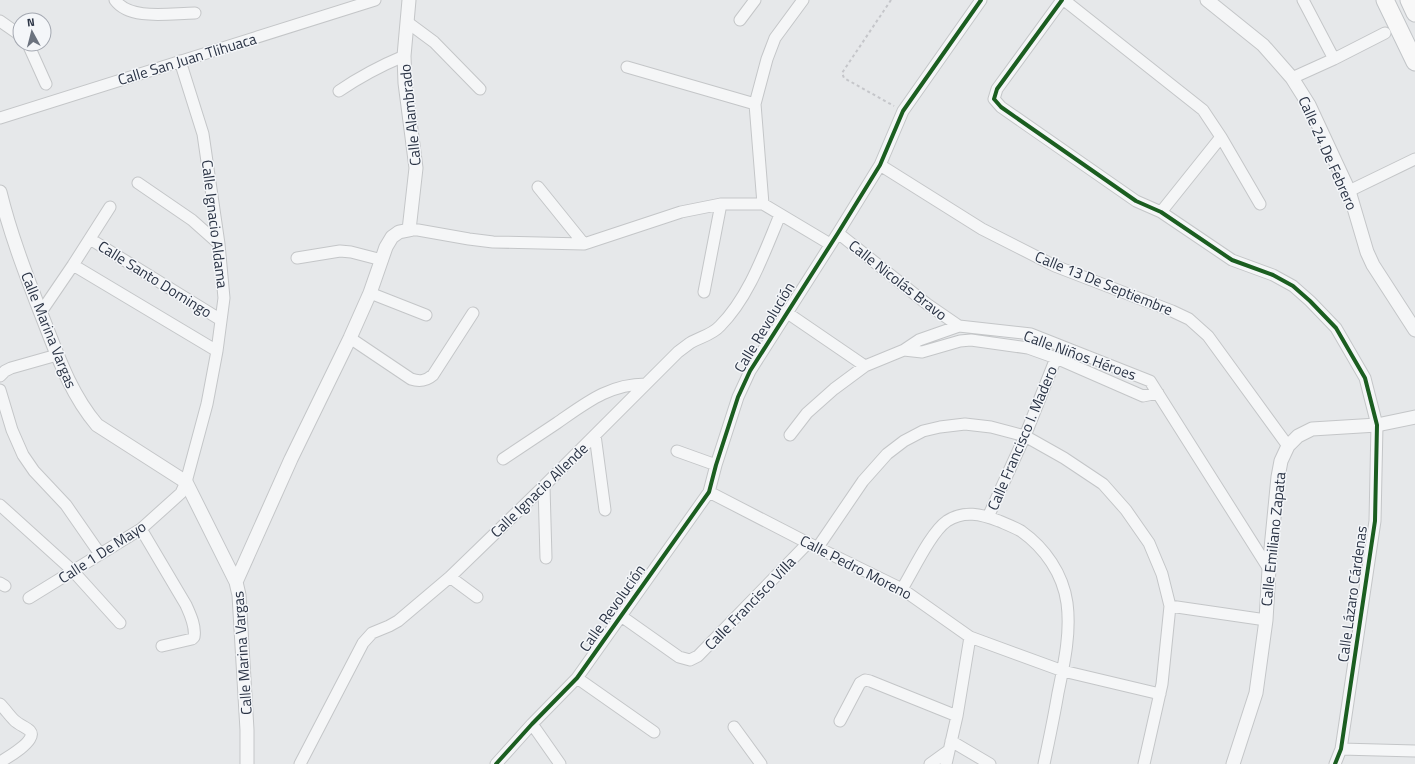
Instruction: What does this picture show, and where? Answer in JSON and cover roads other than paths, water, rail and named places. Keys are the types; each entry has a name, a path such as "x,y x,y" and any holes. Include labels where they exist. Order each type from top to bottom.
{"main road":[{"path":"1385,0 1415,62"},
{"path":"1408,0 1415,13"}],"street":[{"path":"115,0 120,6 128,11 139,14 195,13"},
{"name":"Calle San Juan Tlihuaca","path":"0,118 375,0"},
{"name":"Calle Alambrado","path":"409,0 404,56 405,83 407,109 416,168 409,230"},
{"path":"740,20 755,0"},
{"path":"236,582 291,459 350,338 370,293 386,247 392,237 400,232 418,230 493,242 584,244 681,212 721,204 762,204 755,104 767,59 775,38 803,0"},
{"name":"Calle Revolución","path":"496,764 532,724 577,678 709,492 738,397 750,371 880,165 903,111 981,0"},
{"path":"1260,204 1221,137 1203,110 1062,0 997,89 994,99 1001,107 1136,201 1161,212 1232,260 1273,275 1293,286 1310,301 1336,328 1365,378 1377,425"},
{"name":"Calle 24 De Febrero","path":"1207,0 1263,45 1292,78 1309,105 1349,191 1367,252 1373,265 1415,330"},
{"path":"1303,0 1334,59"},
{"path":"0,21 12,29"},
{"path":"406,22 434,42 480,88"},
{"path":"1292,78 1385,33"},
{"path":"32,52 46,84"},
{"path":"339,91 361,76 404,56"},
{"name":"Calle Ignacio Aldama","path":"180,61 202,134 219,244 224,298 217,351 207,404 186,482"},
{"path":"627,67 755,104"},
{"path":"1161,212 1221,137"},
{"path":"1349,191 1415,159"},
{"name":"Calle 13 De Septiembre","path":"880,165 982,229 1055,266 1189,319 1208,336 1288,446"},
{"path":"138,183 192,220 219,244"},
{"path":"538,187 584,244"},
{"name":"Calle Marina Vargas","path":"0,192 5,215 17,250 57,355 75,394 89,416 98,426 186,482 236,582 239,595 247,730 247,764"},
{"path":"704,292 721,204"},
{"name":"Calle Nicolás Bravo","path":"762,204 830,244"},
{"path":"41,312 110,207"},
{"name":"Calle Ignacio Allende","path":"300,764 362,643 372,633 398,621 450,577 544,486 678,352 690,343 720,327 754,277 780,215"},
{"name":"Calle Nicolás Bravo","path":"838,233 927,304 959,326"},
{"name":"Calle Santo Domingo","path":"90,239 221,320"},
{"path":"297,258 340,251 351,252 382,260"},
{"path":"73,265 217,351"},
{"path":"370,293 426,315"},
{"path":"786,312 865,366"},
{"path":"350,338 411,379 422,381 433,375 473,313"},
{"name":"Calle Niños Héroes","path":"790,435 807,413 834,389 865,366 904,350 919,340 959,326 1031,334 1150,381 1269,569"},
{"name":"Calle Niños Héroes","path":"904,350 922,352 952,342 971,340 1028,348 1056,358 1143,396 1158,393"},
{"path":"0,376 11,368 57,355"},
{"name":"Calle Francisco I. Madero","path":"988,517 1025,436 1056,358"},
{"path":"503,459 595,397 616,388 632,384 646,384"},
{"path":"0,390 12,430 23,455 34,471 66,505 100,554"},
{"name":"Calle Emiliano Zapata","path":"1233,764 1256,693 1266,620 1269,569 1278,477 1281,461 1288,446 1298,436 1312,429 1377,425 1415,417"},
{"name":"Calle Francisco Villa","path":"620,616 679,657 690,660 698,656 813,545 868,475 887,454 904,441 923,431 965,424 991,427 1025,436 1064,458 1103,484 1121,505 1149,543 1162,574 1170,606 1162,684 1144,764"},
{"name":"Calle Lázaro Cárdenas","path":"1335,764 1341,749 1375,521 1377,425"},
{"path":"595,435 605,510"},
{"path":"677,450 716,465"},
{"name":"Calle 1 De Mayo","path":"29,598 141,529 181,493 186,482"},
{"path":"544,486 546,558"},
{"name":"Calle Pedro Moreno","path":"709,492 902,589 970,637 1063,671 1160,694"},
{"path":"0,506 73,571 120,623"},
{"path":"902,589 940,527 957,516 968,513 988,517 1020,531 1036,544 1050,559 1060,577 1067,603 1067,637 1063,671 1044,764"},
{"path":"141,529 186,605 194,631 194,637 192,639 162,646"},
{"path":"450,577 477,597"},
{"path":"1170,606 1266,620"},
{"path":"946,764 957,716 970,637"},
{"path":"577,678 654,732"},
{"path":"840,721 860,683 865,680 957,716"},
{"path":"0,704 15,721 30,732 32,736 26,744 0,763"},
{"path":"532,724 560,764"},
{"path":"734,726 761,764"},
{"path":"930,764 949,746"},
{"path":"949,746 990,764"},
{"path":"1341,749 1415,751"}]}
